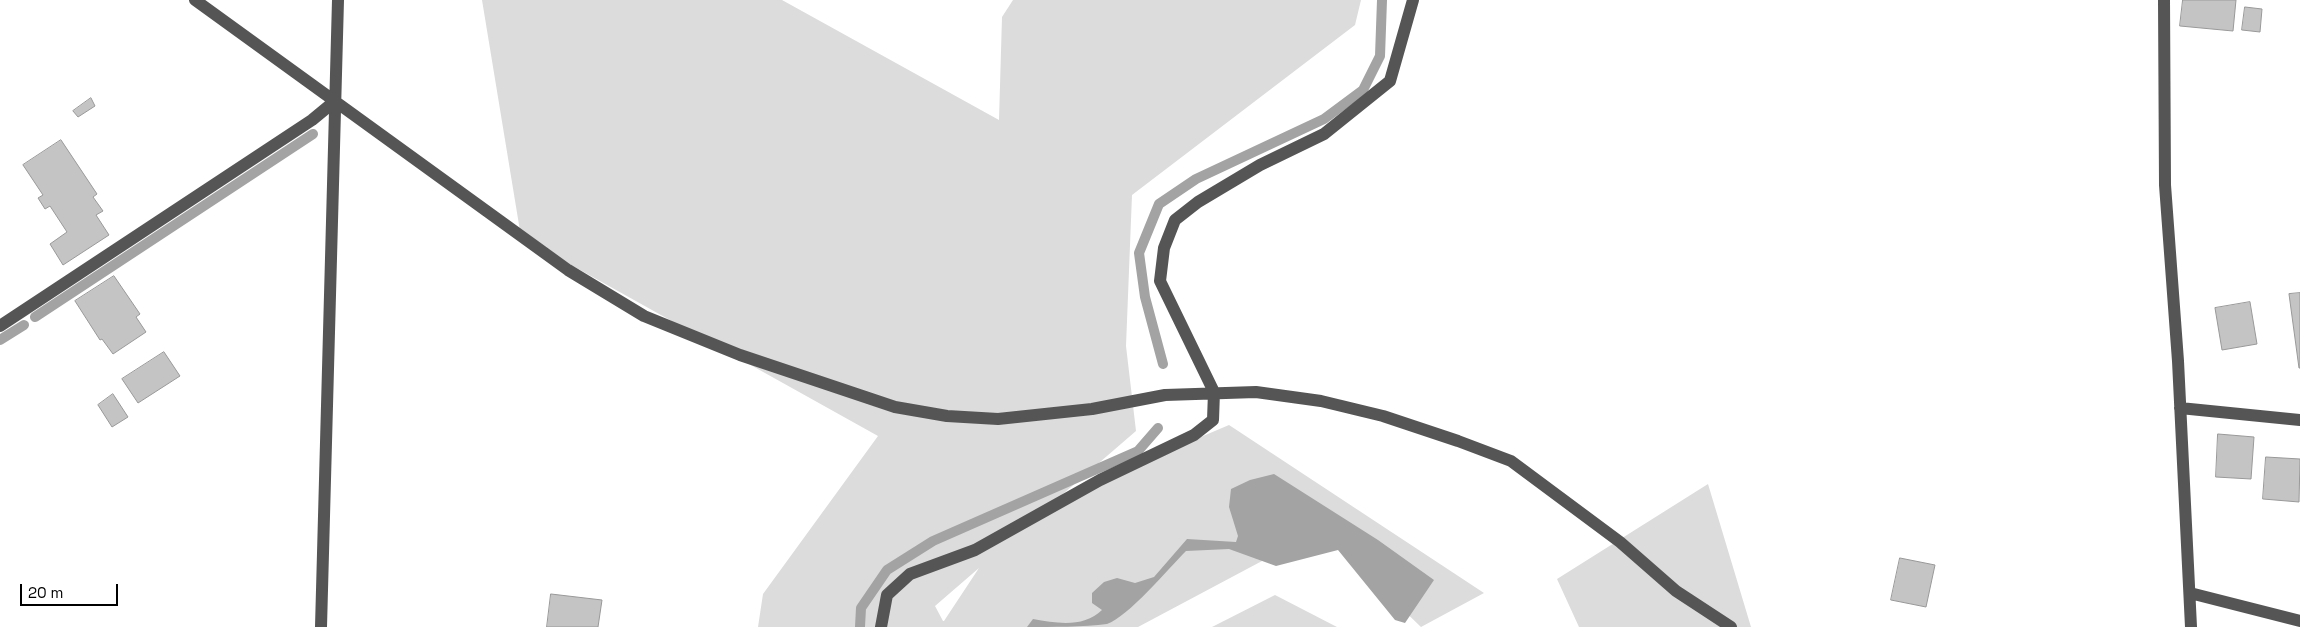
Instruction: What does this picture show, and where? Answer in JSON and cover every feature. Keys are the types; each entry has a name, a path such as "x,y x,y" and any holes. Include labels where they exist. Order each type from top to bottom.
{"street":[{"path":"195,0 568,270 644,316 732,352 895,407 947,416 998,419 1092,409 1166,395 1214,392 1256,392 1321,401 1383,416 1458,440 1511,461 1620,542 1676,591 1731,627"},
{"path":"321,627 338,0"},
{"path":"881,627 887,595 910,574 975,550 1100,480 1194,435 1213,420 1214,392 1160,281 1164,248 1175,220 1198,202 1260,164 1324,134 1390,81 1413,0"},
{"path":"2164,0 2166,184 2191,627"},
{"path":"0,326 312,120 335,102"},
{"path":"2180,408 2300,420"},
{"path":"2190,593 2300,621"}],"shaded area":[{"path":"482,0 782,0 999,120 1002,17 1013,0 1361,0 1355,25 1132,195 1126,346 1136,431 1042,512 1109,476 1229,425 1484,593 1421,627 1342,551 1309,536 1138,627 758,627 763,594 878,436 521,237","holes":["979,568 944,621 935,606"]},
{"path":"1274,474 1378,540 1434,580 1405,623 1395,620 1338,550 1276,566 1229,549 1186,551 1137,602 1116,620 1107,624 1027,627 1033,619 1071,623 1088,619 1102,610 1092,603 1092,593 1104,582 1117,578 1135,583 1154,577 1187,539 1236,542 1238,536 1229,507 1231,489 1250,480"},
{"path":"1708,484 1751,627 1579,627 1557,579"},
{"path":"1275,595 1337,627 1212,627"}],"building":[{"path":"2183,0 2236,0 2233,31 2180,26"},
{"path":"2245,7 2262,9 2260,32 2242,30"},
{"path":"91,98 95,106 78,117 73,111"},
{"path":"61,140 97,194 93,197 103,211 96,215 109,235 63,265 50,244 67,232 50,206 45,209 38,198 43,195 23,165"},
{"path":"114,276 140,314 136,317 146,332 113,354 102,339 100,340 75,301"},
{"path":"2300,293 2300,368 2299,368 2289,294"},
{"path":"2250,302 2257,344 2222,350 2215,308"},
{"path":"164,352 180,376 138,403 122,379"},
{"path":"113,394 128,417 112,427 98,405"},
{"path":"2218,434 2254,437 2251,479 2216,477"},
{"path":"2266,457 2300,459 2299,502 2263,499"},
{"path":"1900,558 1935,565 1926,607 1891,600"},
{"path":"551,594 602,600 598,627 547,627"}],"waterway":[{"path":"1163,364 1145,297 1139,253 1159,204 1196,179 1324,119 1363,90 1380,56 1382,0"},
{"path":"35,317 313,134"},
{"path":"0,340 24,325"},
{"path":"860,627 861,608 887,570 933,541 1138,451 1158,428"}]}
